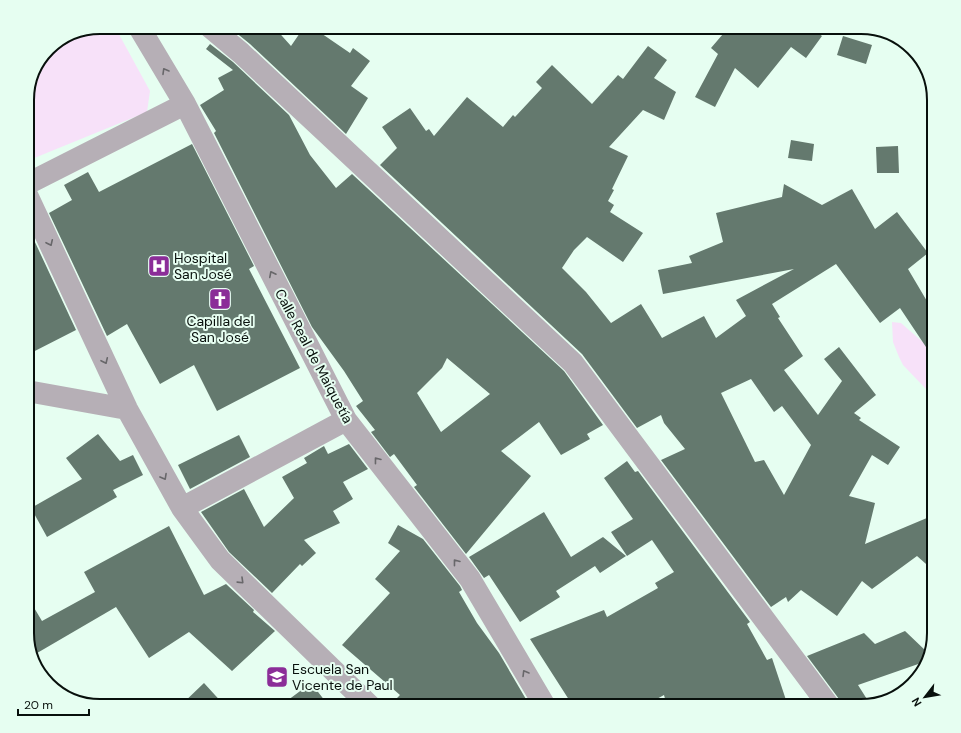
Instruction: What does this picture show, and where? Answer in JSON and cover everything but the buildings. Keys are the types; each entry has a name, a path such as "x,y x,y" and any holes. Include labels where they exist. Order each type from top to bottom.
{"street":[{"name":"Calle Real de Maiquetía","path":"143,34 185,104 346,420 470,579 541,699"},
{"path":"218,34 241,53 573,363 823,699"},
{"path":"34,180 185,104"},
{"path":"34,210 127,409 182,508 220,560 363,699"},
{"path":"34,392 127,409"},
{"path":"182,508 346,420"}],"shaded area":[{"path":"100,34 119,34 150,91 147,112 34,158 34,96 36,83 48,60 67,43 79,38"},
{"path":"892,322 901,323 927,346 927,390 903,365 893,342"}],"place":[{"name":"Hospital San José","path":"159,266"},
{"name":"Capilla del San José","path":"220,299"},
{"name":"Escuela San Vicente de Paul","path":"277,677"}]}
